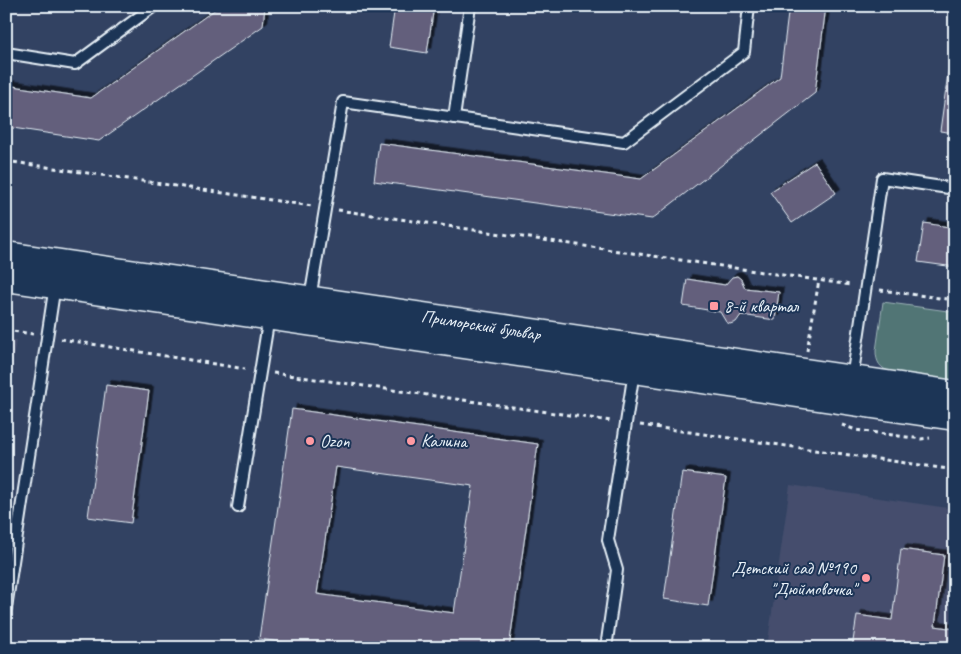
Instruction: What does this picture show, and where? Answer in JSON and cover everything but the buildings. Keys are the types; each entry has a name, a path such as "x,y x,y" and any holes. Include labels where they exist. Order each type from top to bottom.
{"main road":[{"name":"Приморский бульвар","path":"6,256 310,299 955,395"},
{"path":"6,277 955,416"}],"lane":[{"path":"6,53 76,64 154,6"},
{"path":"454,118 470,6"},
{"path":"310,299 343,102 624,142 744,52 749,6"},
{"path":"852,380 882,178 955,189"},
{"path":"6,608 55,284"},
{"path":"238,507 269,316"},
{"path":"606,648 617,570 608,540 634,369"}],"path":[{"path":"6,160 955,300"},
{"path":"805,359 819,280"},
{"path":"6,330 260,371 955,470"}],"shaded area":[{"path":"6,338 16,340 6,407"},
{"name":"Детский сад №190 \"Дюймовочка\"","path":"790,485 955,509 955,648 767,648"}],"green space":[{"path":"883,302 955,312 955,381 892,372 882,367 878,362 876,351"}],"place":[{"name":"8-й квартал","path":"714,306"},
{"name":"Ozon","path":"310,441"},
{"name":"Калина","path":"411,441"},
{"name":"Детский сад №190 \"Дюймовочка\"","path":"866,578"}]}
